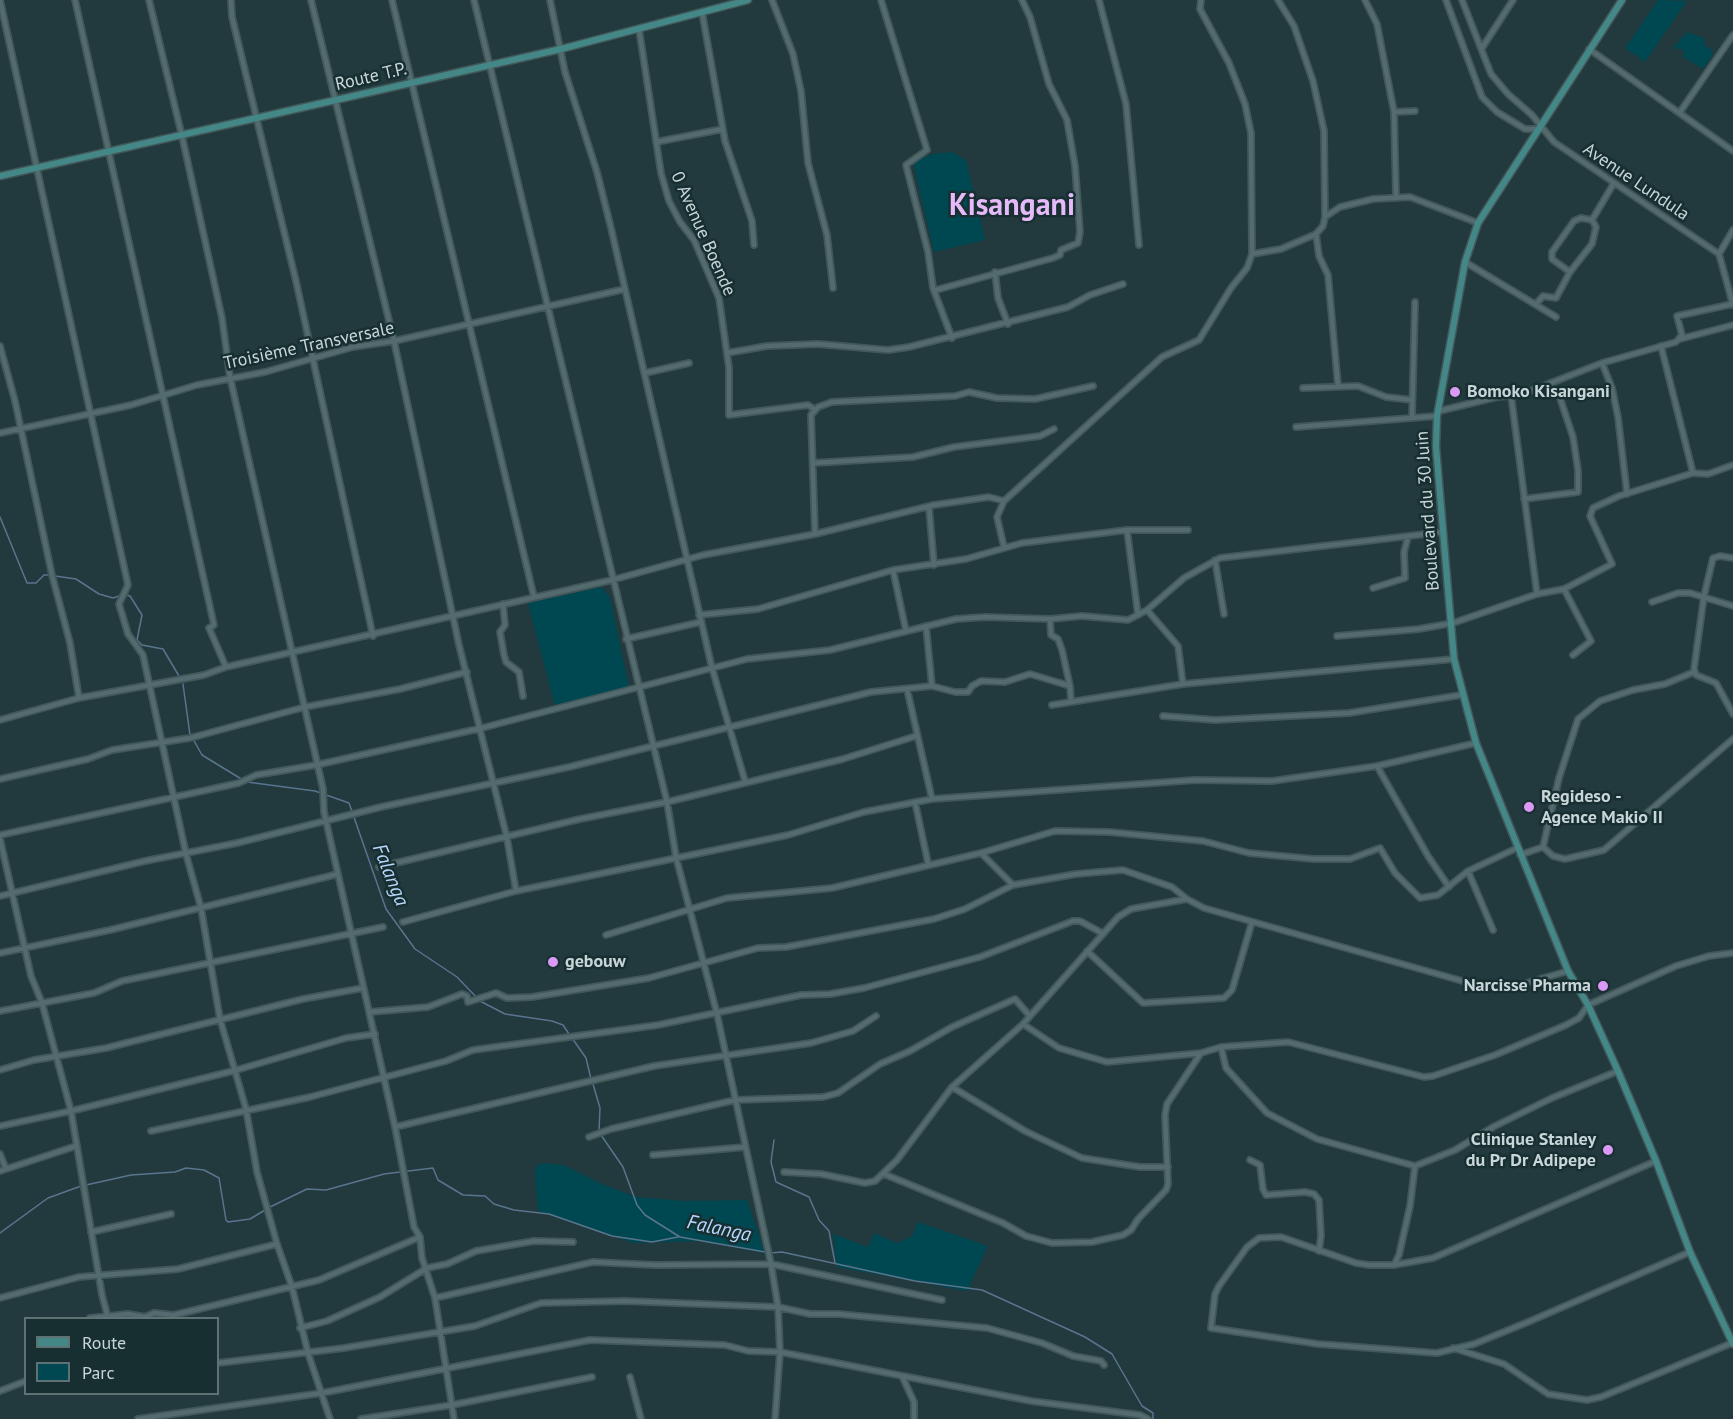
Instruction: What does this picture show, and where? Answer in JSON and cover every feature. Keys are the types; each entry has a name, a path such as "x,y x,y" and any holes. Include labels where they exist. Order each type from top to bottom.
{"street":[{"path":"0,0 128,585 120,604 128,634 143,655 176,797 186,854 201,908 220,1019 233,1071 246,1109 266,1205 292,1287 300,1328 330,1419"},
{"path":"75,0 214,625 209,628 226,667"},
{"path":"149,0 222,318 230,377 323,789 322,801 326,821 384,1075 414,1227 420,1237 422,1258 435,1298 454,1419"},
{"path":"231,0 232,17 296,281 373,636"},
{"path":"311,0 394,341 454,616 507,838 516,891"},
{"path":"392,0 534,597"},
{"path":"474,0 667,802 676,857 717,1014 771,1261 778,1307 780,1352 775,1419"},
{"path":"550,0 565,72 597,172 712,668 745,782"},
{"name":"Route T.P.","path":"0,176 561,49 748,0"},
{"path":"772,0 793,54 801,91 808,163 827,235 832,288"},
{"path":"881,0 927,150 906,165 936,291 952,338"},
{"path":"936,291 1060,255 1061,250 1078,243 1080,232 1075,166 1067,120 1049,84 1030,17 1022,0"},
{"path":"1099,0 1126,104 1139,245"},
{"path":"1004,547 997,517 1004,501 1162,357 1199,340 1231,288 1247,268 1252,254 1251,133 1245,104 1229,63 1200,9 1201,0"},
{"path":"1252,254 1281,249 1316,234 1323,226 1325,217 1323,131 1313,81 1294,26 1278,0"},
{"path":"1365,0 1377,24 1394,112 1396,197"},
{"name":"Avenue Lundula","path":"1446,0 1476,83 1488,105 1525,129 1541,129"},
{"name":"Avenue Lundula","path":"1462,0 1497,83 1532,115 1541,129 1554,142 1719,254"},
{"path":"1482,48 1513,0"},
{"name":"Boulevard du 30 Juin","path":"1622,0 1478,224 1465,262 1438,414 1436,447 1443,532 1453,623 1454,659 1461,695 1476,743 1568,971 1588,1005 1618,1071 1656,1161 1690,1252 1733,1343"},
{"path":"702,12 724,141 752,221 754,245"},
{"name":"0 Avenue Boende","path":"639,29 661,173 669,201 680,222 694,240 714,284 723,321 727,353 729,415 808,405 814,409"},
{"path":"1680,112 1733,35"},
{"path":"1589,49 1733,151"},
{"path":"1394,112 1415,111"},
{"path":"656,142 723,129"},
{"path":"1592,220 1614,183"},
{"path":"1325,217 1340,207 1357,202 1410,197 1478,224"},
{"path":"1536,304 1543,296 1556,298 1570,272 1592,244 1596,227 1592,220 1581,218 1574,221 1552,252 1552,260 1570,272"},
{"path":"1680,339 1677,316 1733,304 1719,254 1733,230"},
{"path":"1316,234 1319,256 1328,275 1338,386"},
{"path":"1465,262 1556,317"},
{"path":"995,272 998,298 1008,324"},
{"path":"727,353 767,346 818,344 888,350 952,338 1008,324 1068,307 1090,295 1123,284"},
{"name":"Troisième Transversale","path":"0,433 131,405 230,377 312,360 353,347 394,341 625,289"},
{"path":"1412,418 1415,302"},
{"path":"1296,427 1412,418 1438,414 1511,395 1520,395 1602,363 1733,324"},
{"path":"0,346 52,575 70,642 79,698"},
{"path":"1661,346 1693,472"},
{"path":"645,373 689,363"},
{"path":"1602,363 1612,388 1618,417 1627,494"},
{"path":"1524,499 1578,492 1578,470 1573,437 1559,395 1550,384"},
{"path":"815,534 811,415 814,409 832,402 955,396 969,392 997,398 1035,399 1093,386"},
{"path":"1303,388 1358,386 1386,396 1412,400"},
{"path":"1511,395 1537,594"},
{"path":"813,463 913,457 954,447 1040,436 1054,429"},
{"path":"1337,636 1419,629 1453,623 1537,594 1564,589 1612,564 1589,513 1593,508 1693,472 1708,474 1733,465"},
{"path":"0,720 79,698 150,683 185,679 226,667 373,636 612,580 687,559 815,534 929,507 989,497 1004,501"},
{"path":"929,507 934,565"},
{"path":"699,615 758,609 893,570 934,565 1004,547 1127,530 1188,530"},
{"path":"1127,530 1138,615"},
{"path":"420,1237 349,1269 292,1287 174,1316 153,1313 146,1317 128,1314 108,1317 102,1295 71,1111 54,1057 42,1003 31,976 0,837 239,783 256,775 316,765 482,728 766,656 830,650 926,626 985,617 1050,619 1082,616 1128,620 1147,610 1184,578 1215,560 1443,532"},
{"path":"1373,588 1405,579 1404,552 1408,537"},
{"path":"1694,672 1704,596 1713,558 1733,557"},
{"path":"1215,560 1224,614"},
{"path":"893,570 906,631"},
{"path":"1564,589 1591,641 1573,655"},
{"path":"1652,602 1678,593 1704,596 1733,606"},
{"path":"504,604 506,624 500,632 504,655 506,662 519,672 523,696"},
{"path":"1147,610 1178,646 1183,684"},
{"path":"1050,619 1051,635 1058,639 1062,650 1071,700"},
{"path":"626,639 701,622"},
{"path":"926,626 932,686"},
{"path":"1052,705 1071,700 1183,684 1454,659"},
{"path":"0,779 88,759 112,750 190,738 305,707 400,689 467,672"},
{"path":"1694,672 1716,684 1733,714"},
{"path":"1543,847 1559,778 1578,718 1600,701 1665,684 1694,672"},
{"path":"0,896 145,861 186,854 652,747 730,725 871,692 932,686 955,692 968,692 972,686 981,681 1005,682 1030,674 1070,686"},
{"path":"907,689 932,799"},
{"path":"1163,716 1215,720 1349,713 1461,695"},
{"path":"1543,847 1553,856 1565,859 1604,850 1733,739 1733,731"},
{"path":"379,867 580,819 667,802 843,759 916,736"},
{"path":"403,922 516,891 788,835 864,812 932,799 1195,780 1272,781 1377,766 1476,743"},
{"path":"1726,745 1733,746"},
{"path":"1377,766 1416,836 1449,887"},
{"path":"915,802 928,863"},
{"path":"606,935 744,895 832,888 928,863 981,853 1055,831 1072,830 1203,841 1249,852 1286,857 1350,859 1380,848 1395,873 1420,898 1433,897 1468,871 1517,848"},
{"path":"1520,855 1543,847"},
{"path":"981,853 1012,885"},
{"path":"370,1012 428,1007 462,994 467,996 468,1002 496,993 507,998 532,997 649,978 758,948 786,947 934,919 965,909 1012,885 1076,874 1123,870 1172,887 1187,899 1204,908 1480,986 1509,988 1568,971"},
{"path":"1468,871 1493,930"},
{"path":"0,953 26,949 338,874"},
{"path":"784,1173 821,1174 865,1183 875,1181 884,1174 952,1087 1023,1024 1118,917 1131,909 1187,899"},
{"path":"151,1131 310,1096 384,1075 446,1061 473,1050 658,1025 764,1002 801,995 830,994 908,977 980,957 1073,921 1080,921 1102,933"},
{"path":"1087,951 1143,1003 1224,998 1232,990 1252,922"},
{"path":"0,1011 94,993 122,981 351,931 383,927"},
{"path":"1023,1024 1059,1048 1107,1062 1202,1053 1221,1047 1272,1042 1302,1043 1424,1077 1495,1055 1566,1025 1579,1018 1588,1005 1692,960 1733,953"},
{"path":"0,1070 106,1048 220,1019 363,988"},
{"path":"589,1137 603,1131 735,1100 831,1095 838,1093 879,1064 1015,999 1029,1015"},
{"path":"395,1127 654,1066 811,1043 853,1031 876,1016"},
{"path":"0,1126 233,1071 345,1038 375,1034"},
{"path":"1221,1047 1226,1068 1267,1113 1317,1139 1415,1166 1455,1150 1495,1126 1552,1098 1618,1071"},
{"path":"884,1174 997,1220 1026,1236 1062,1244 1092,1242 1128,1233 1166,1190 1167,1104 1202,1053"},
{"path":"952,1087 1025,1131 1082,1158 1140,1167 1168,1167"},
{"path":"0,1154 3,1170 76,1146"},
{"path":"653,1155 745,1147"},
{"path":"1250,1160 1260,1165 1266,1195 1305,1192 1314,1194 1320,1200 1322,1236 1319,1251"},
{"path":"1656,1161 1453,1251 1394,1265 1356,1263 1281,1238 1259,1238 1247,1247 1219,1286 1215,1294 1211,1328 1318,1344 1424,1353 1474,1344 1690,1252"},
{"path":"1394,1265 1399,1255 1410,1206 1415,1166"},
{"path":"91,1232 171,1214"},
{"path":"300,1328 327,1321 380,1297 427,1268 447,1264 488,1248 534,1241 573,1242"},
{"path":"0,1298 79,1277 178,1269 277,1244"},
{"path":"435,1298 593,1262 655,1265 771,1261 942,1300"},
{"path":"219,1363 308,1353 475,1326 541,1303 561,1302 778,1307 810,1314 838,1314 987,1328 1042,1343 1073,1356 1101,1361 1104,1365"},
{"path":"138,1419 322,1393 590,1340 725,1346 748,1351 780,1352 1031,1401 1140,1415 1148,1419"},
{"path":"1453,1348 1504,1364 1548,1394 1587,1400 1601,1397 1733,1343"},
{"path":"902,1376 914,1402 914,1419"},
{"path":"361,1419 452,1405 592,1377"},
{"path":"630,1377 640,1419"},
{"path":"0,1391 24,1382"}],"green space":[{"path":"1658,0 1687,1 1645,62 1625,48"},
{"path":"1687,32 1704,38 1705,46 1711,49 1713,54 1703,69 1682,56 1685,53 1679,47 1676,50 1673,48"},
{"path":"952,152 966,160 985,240 934,252 914,167 915,161 933,154"},
{"path":"602,587 610,598 629,688 555,706 528,603"},
{"path":"544,1163 564,1165 602,1184 637,1197 684,1201 747,1200 765,1253 700,1241 634,1243 538,1211 535,1173 537,1165"},
{"path":"918,1222 988,1246 967,1291 837,1267 833,1234 868,1247 874,1233 897,1243 912,1236"}],"waterway":[{"name":"Falanga","path":"0,517 27,583 36,583 44,575 50,575"},
{"name":"Falanga","path":"55,576 76,579 99,594 113,598 122,595"},
{"name":"Falanga","path":"126,595 130,596 142,615 137,640 142,645 163,649 179,676"},
{"name":"Falanga","path":"183,684 190,735"},
{"name":"Falanga","path":"193,739 202,755 243,780"},
{"name":"Falanga","path":"247,782 315,791 349,803 386,909 415,949 457,977 480,1001 505,1014 552,1021 563,1025 569,1034"},
{"name":"Falanga","path":"572,1038 586,1058 591,1079"},
{"name":"Falanga","path":"593,1084 600,1108 599,1131"},
{"name":"Falanga","path":"601,1135 623,1167 637,1205 645,1215 680,1237 765,1252"},
{"path":"774,1140 771,1162 776,1182 809,1197 819,1220 829,1231 835,1263"},
{"path":"86,1185 131,1175 175,1172 186,1168 204,1170 219,1178 228,1222 250,1219 265,1210"},
{"path":"270,1207 307,1189 326,1190 384,1174 433,1168 438,1180 463,1195 485,1196 494,1204 514,1210 549,1214 612,1236 652,1242 678,1237"},
{"path":"0,1233 48,1198 81,1186"},
{"name":"Falanga","path":"770,1253 782,1252 915,1281 982,1290 1085,1337 1112,1354 1142,1406 1153,1413 1153,1419"}],"place":[{"name":"Bomoko Kisangani","path":"1455,392"},
{"name":"Regideso - Agence Makio II","path":"1529,807"},
{"name":"gebouw","path":"553,962"},
{"name":"Narcisse Pharma","path":"1603,986"},
{"name":"Clinique Stanley du Pr Dr Adipepe","path":"1608,1150"}],"district":[{"name":"Kisangani","path":"1012,206"}]}
